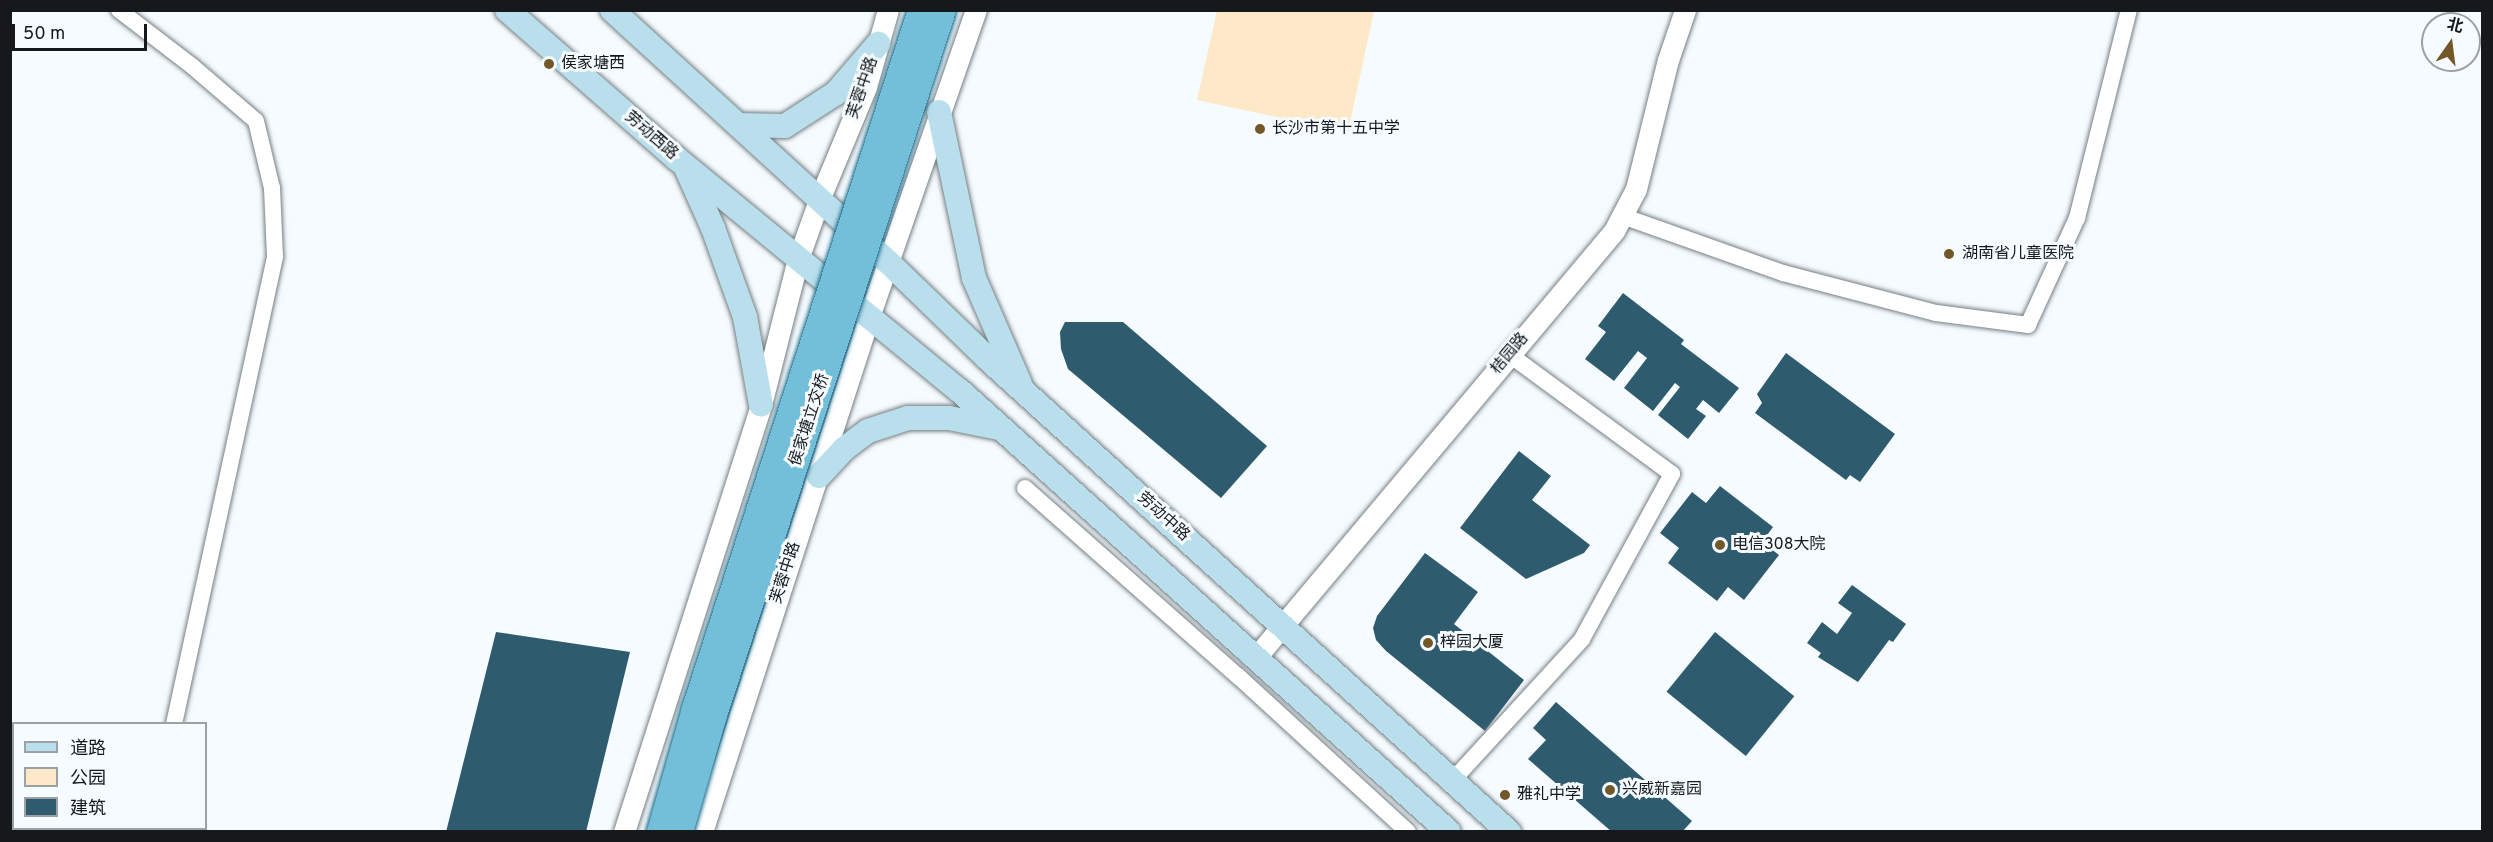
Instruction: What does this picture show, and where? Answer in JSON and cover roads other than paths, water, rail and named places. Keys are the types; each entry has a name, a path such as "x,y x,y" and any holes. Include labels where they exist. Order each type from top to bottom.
{"main road":[{"name":"劳动西路","path":"507,10 685,165 798,259"},
{"path":"612,10 819,200"},
{"name":"侯家塘立交桥","path":"660,831 695,709 921,10"},
{"name":"侯家塘立交桥","path":"680,831 714,715 943,10"},
{"path":"739,125 785,126 836,93 878,44"},
{"path":"939,112 974,278 1024,392"},
{"path":"685,165 712,228 745,317 761,405"},
{"name":"劳动中路","path":"819,200 888,262 1024,392 1509,831"},
{"path":"798,259 870,314 1002,429 1449,831"},
{"path":"819,476 844,449 868,431 908,418 949,418 1002,429"}],"street":[{"path":"119,10 192,66 256,121 272,188 275,257 174,722"},
{"name":"芙蓉中路","path":"624,831 761,405 798,259 819,200 866,87 888,10"},
{"path":"888,262 976,10"},
{"name":"桔园路","path":"1257,656 1614,231 1636,189 1668,60 1685,10"},
{"path":"1622,216 1783,273 1936,313 2028,325 2077,218 2129,10"},
{"name":"芙蓉中路","path":"702,831 888,262"},
{"path":"1453,780 1582,639 1672,474 1510,355"},
{"path":"1025,488 1247,684 1408,831"}],"place":[{"name":"侯家塘西","path":"549,64"},
{"name":"长沙市第十五中学","path":"1260,129"},
{"name":"湖南省儿童医院","path":"1949,254"},
{"name":"电信308大院","path":"1720,545"},
{"name":"梓园大厦","path":"1428,643"},
{"name":"兴威新嘉园","path":"1610,790"},
{"name":"雅礼中学","path":"1505,795"}]}
